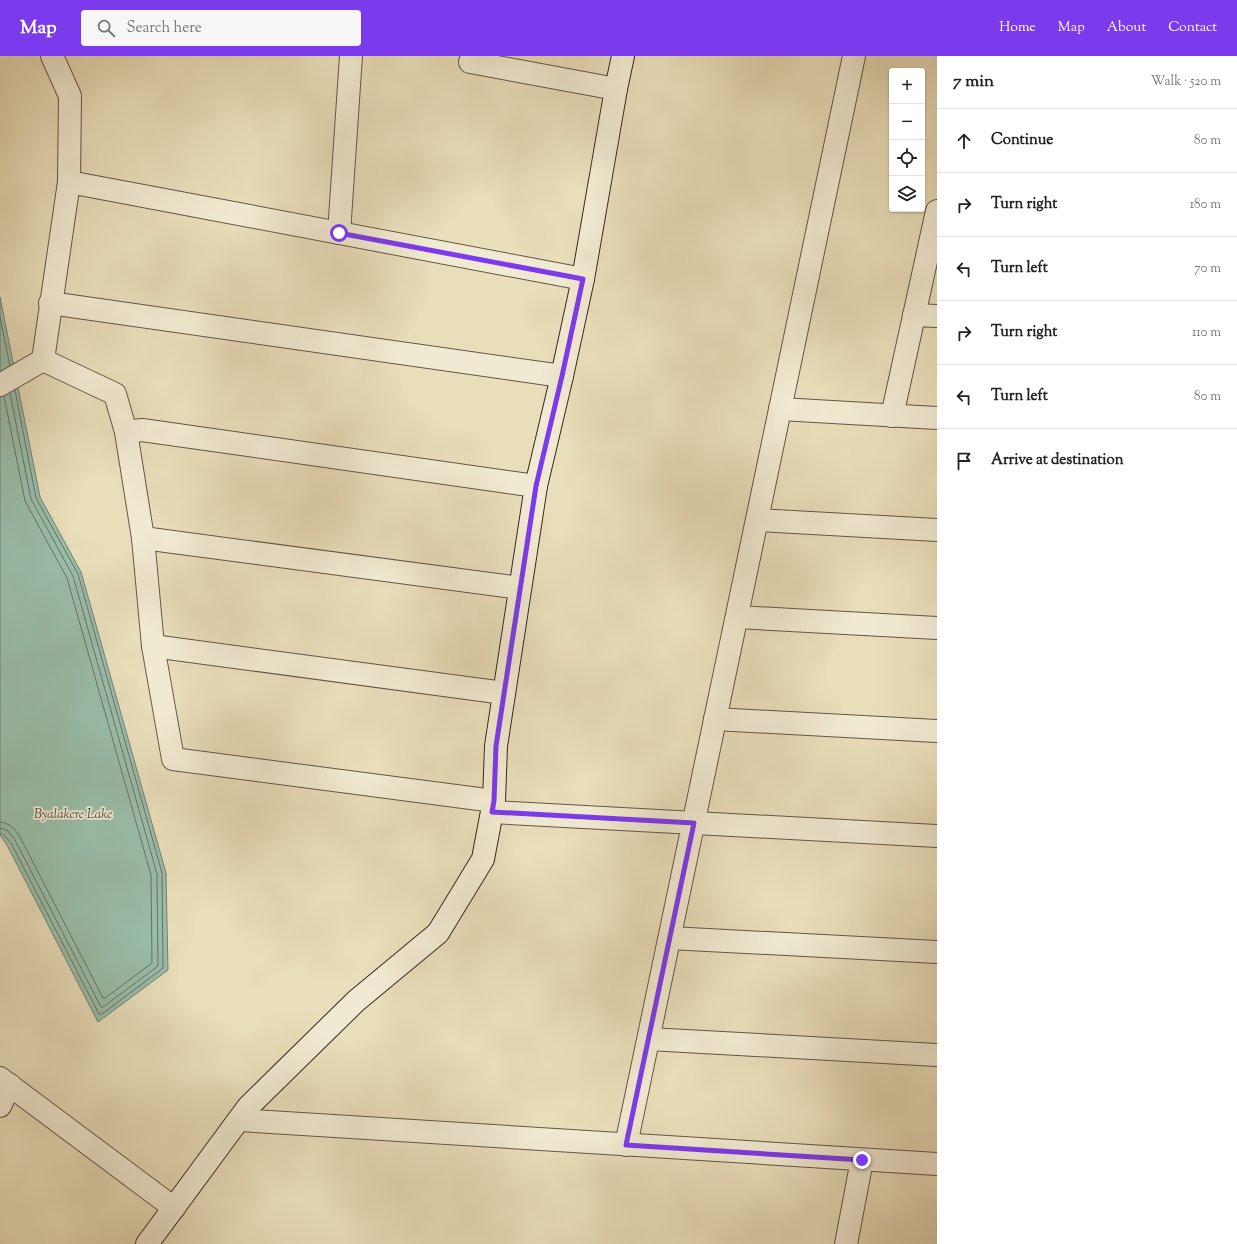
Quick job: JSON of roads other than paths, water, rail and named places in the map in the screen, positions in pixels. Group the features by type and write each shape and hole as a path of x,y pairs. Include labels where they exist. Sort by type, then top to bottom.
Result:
{"street":[{"path":"43,360 50,303 69,182 70,96 52,56"},
{"path":"339,233 351,56"},
{"path":"147,1244 248,1107 356,1001 438,933 483,859 493,806 496,746 536,486 583,279 623,56"},
{"path":"626,1145 854,56"},
{"path":"470,62 616,89"},
{"path":"69,182 583,279"},
{"path":"892,416 937,211"},
{"path":"50,303 562,376"},
{"path":"914,315 937,316"},
{"path":"0,385 43,360"},
{"path":"43,360 115,394 126,432 143,538 153,646 173,759 493,806 694,823 937,836"},
{"path":"780,409 937,418"},
{"path":"126,432 142,430 536,486"},
{"path":"757,520 937,530"},
{"path":"143,538 520,588"},
{"path":"737,617 937,628"},
{"path":"153,646 504,693"},
{"path":"715,720 937,731"},
{"path":"670,938 937,952"},
{"path":"648,1039 937,1055"},
{"path":"0,1106 5,1082 174,1208"},
{"path":"238,1120 937,1164"},
{"path":"846,1244 862,1160"}],"water":[{"name":"Byalakere Lake","path":"0,297 40,497 81,572 166,873 168,970 98,1022 7,845 0,835"}]}
